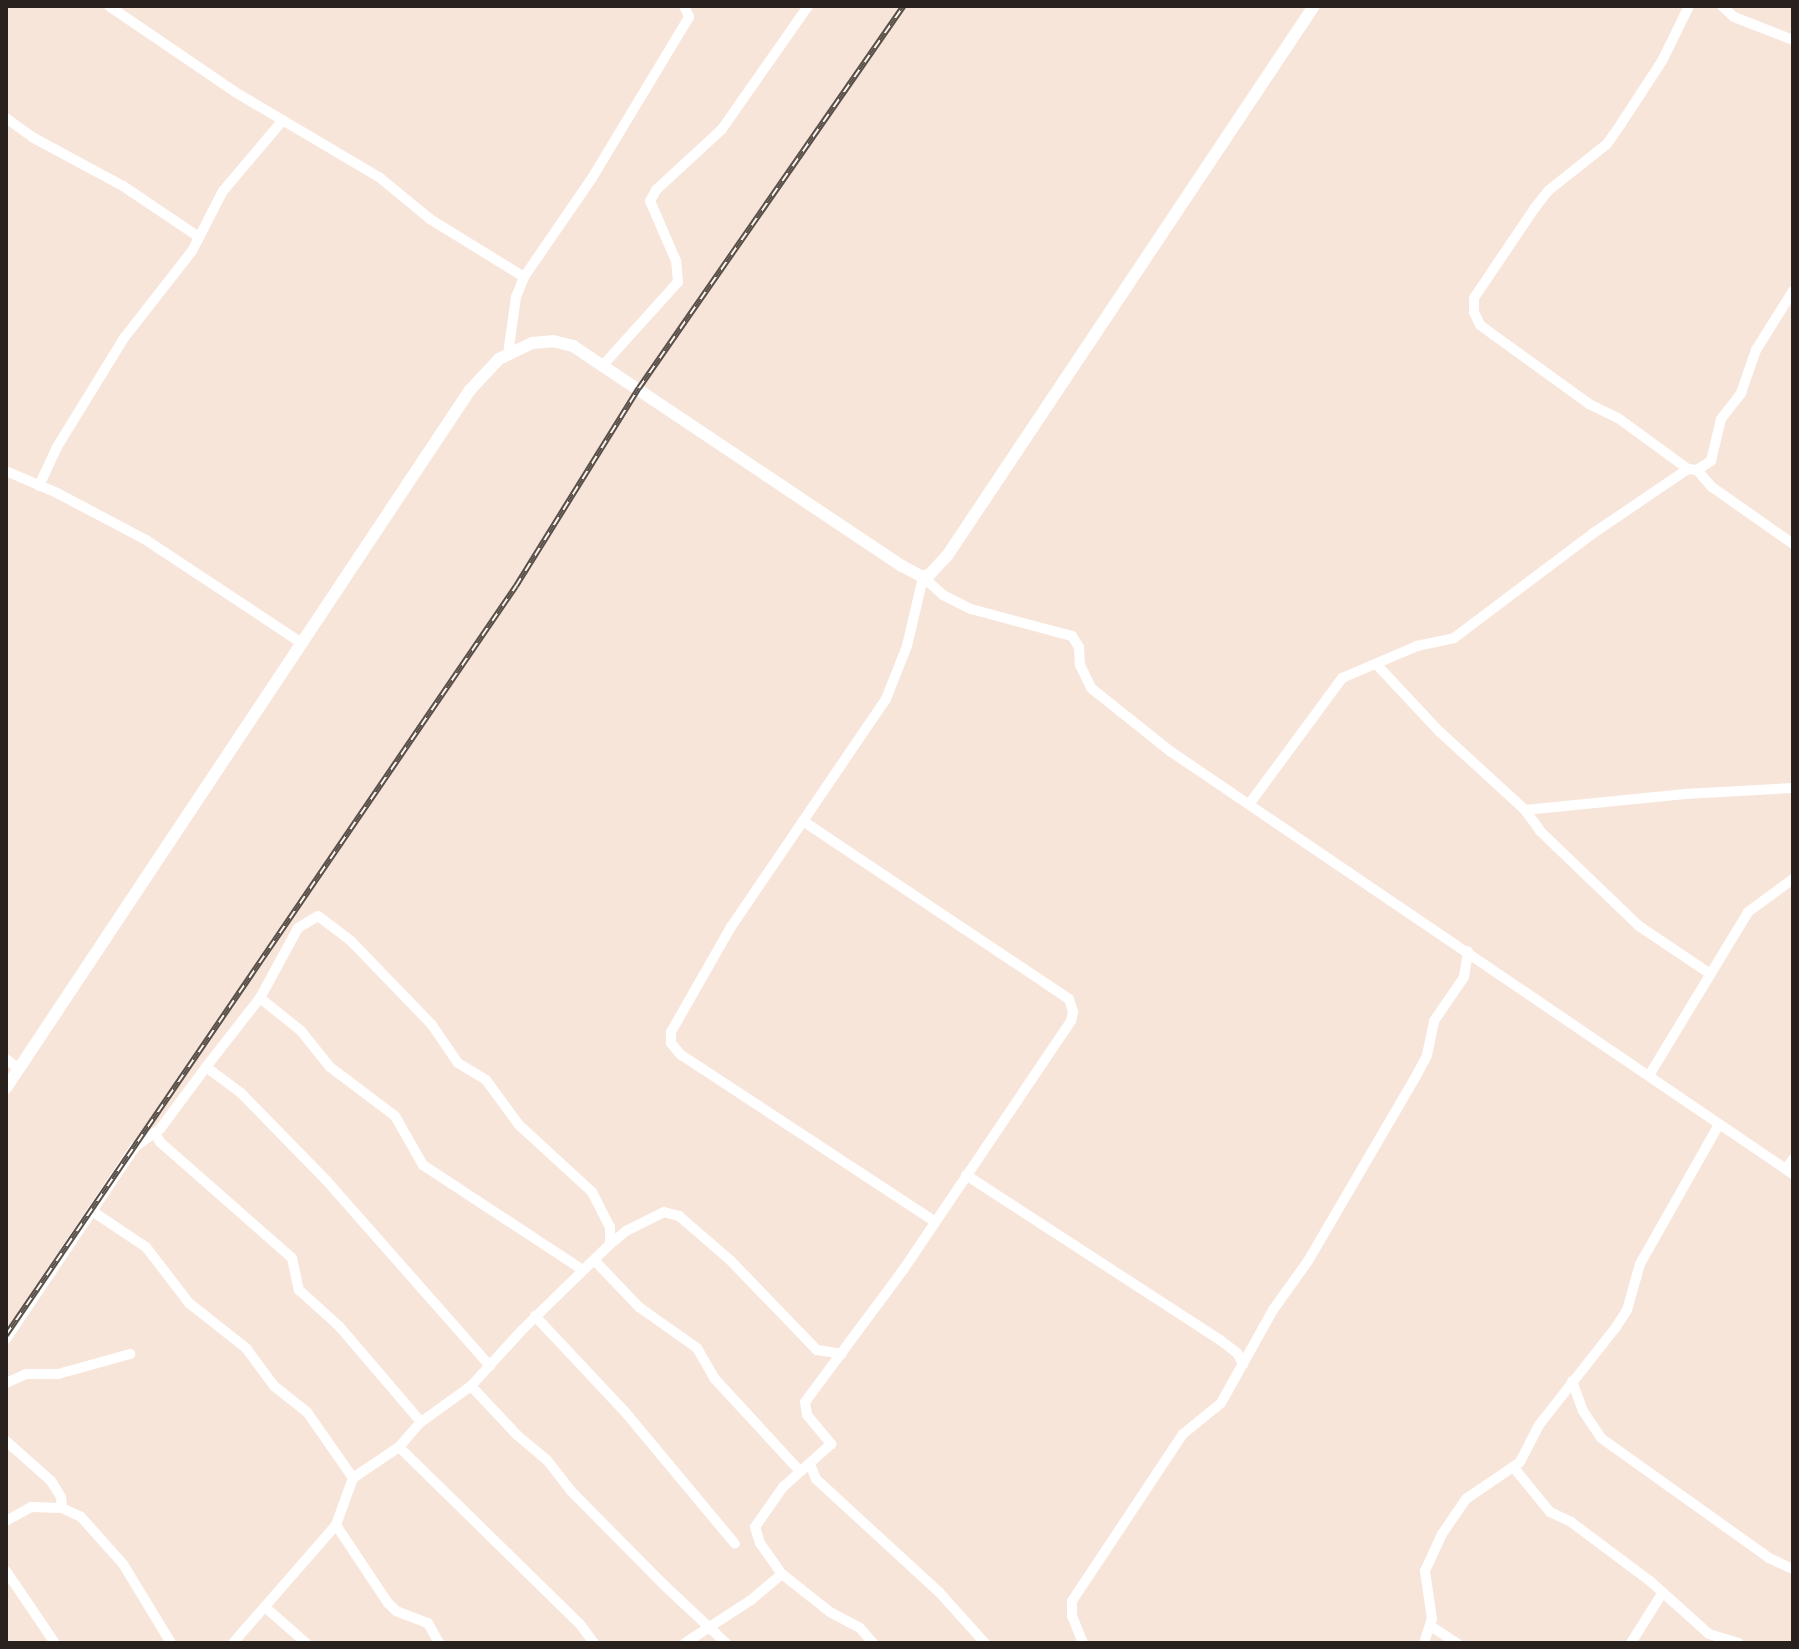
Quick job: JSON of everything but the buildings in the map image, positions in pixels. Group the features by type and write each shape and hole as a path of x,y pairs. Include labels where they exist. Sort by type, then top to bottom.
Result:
{"street":[{"path":"109,6 283,120 379,177 430,219 524,277"},
{"path":"508,354 516,297 524,277 592,178 689,17 684,6"},
{"path":"604,364 678,282 676,261 650,201 656,190 722,129 808,6"},
{"path":"934,1221 681,1055 671,1043 671,1032 731,927 896,681 923,577 937,569 947,556 1314,6"},
{"path":"1689,6 1662,61 1607,144 1541,200 1474,298 1474,312 1480,325 1589,404 1618,418 1693,469 1712,487 1793,544"},
{"path":"1722,6 1734,17 1793,40"},
{"path":"6,118 32,137 123,186 199,237"},
{"path":"39,486 57,447 124,338 199,237 223,191 283,120"},
{"path":"1250,803 1342,678 1417,646 1454,638 1592,534 1693,469 1711,461 1721,419 1741,393 1756,350 1793,291"},
{"path":"6,1088 470,390 485,371 508,354 532,343 553,341 573,346 604,364 889,558 923,577 943,595 971,609 1072,636 1079,647 1080,665 1091,688 1170,751 1650,1074 1718,1126 1789,1172 1793,1159"},
{"path":"6,471 146,540 303,644"},
{"path":"1377,665 1440,732 1525,810 1540,831 1639,926 1709,973"},
{"path":"1525,810 1685,794 1793,788"},
{"path":"803,821 1069,999 1071,1004 1071,1021 842,1354 805,1402 807,1415 831,1444 799,1470 755,1527 760,1543 782,1574 830,1612 860,1628 873,1643"},
{"path":"1650,1074 1748,912 1793,879"},
{"path":"6,1339 138,1143 155,1133 260,998 298,928 313,917 327,922 416,1007 458,1063 486,1080 519,1125 592,1192 610,1227 610,1244"},
{"path":"1083,1643 1072,1616 1072,1601 1183,1434 1221,1403 1273,1310 1308,1261 1374,1152 1427,1055 1434,1021 1464,977 1468,951"},
{"path":"260,998 301,1031 330,1067 395,1116 423,1165 583,1270"},
{"path":"6,1059 19,1069"},
{"path":"206,1067 241,1093 326,1180 490,1366"},
{"path":"1424,1643 1432,1627 1425,1571 1442,1534 1466,1499 1514,1468 1539,1425 1604,1345 1627,1310 1640,1264 1718,1126"},
{"path":"155,1133 160,1142 292,1258 299,1290 339,1326 421,1422"},
{"path":"966,1175 1220,1340 1237,1353 1243,1364"},
{"path":"92,1211 146,1247 189,1303 246,1348 274,1386 307,1412 353,1478"},
{"path":"233,1643 336,1525 353,1478 399,1447 421,1422 471,1386 535,1316 610,1244 626,1231 664,1212 672,1212 730,1260 817,1350 842,1354"},
{"path":"594,1260 639,1307 697,1348 714,1378 799,1470"},
{"path":"535,1316 626,1413 735,1544"},
{"path":"6,1383 26,1374 58,1374 130,1354"},
{"path":"1572,1381 1583,1411 1601,1438 1769,1558 1793,1569"},
{"path":"471,1386 517,1435 547,1460 571,1491 665,1586 726,1643"},
{"path":"6,1441 51,1481 61,1497 62,1508"},
{"path":"399,1447 579,1623 594,1643"},
{"path":"810,1464 816,1479 939,1592 985,1643"},
{"path":"1514,1468 1550,1512 1571,1522 1663,1592 1709,1634 1739,1643"},
{"path":"6,1521 31,1507 62,1508 81,1517 103,1539 171,1643"},
{"path":"336,1525 388,1603 396,1611 428,1623 439,1643"},
{"path":"6,1571 55,1643"},
{"path":"685,1643 708,1625 751,1600 782,1574"},
{"path":"1631,1643 1663,1592"},
{"path":"265,1607 306,1643"},
{"path":"1432,1627 1457,1643"}],"railway":[{"path":"6,1335 516,586 639,388 904,6"}]}
